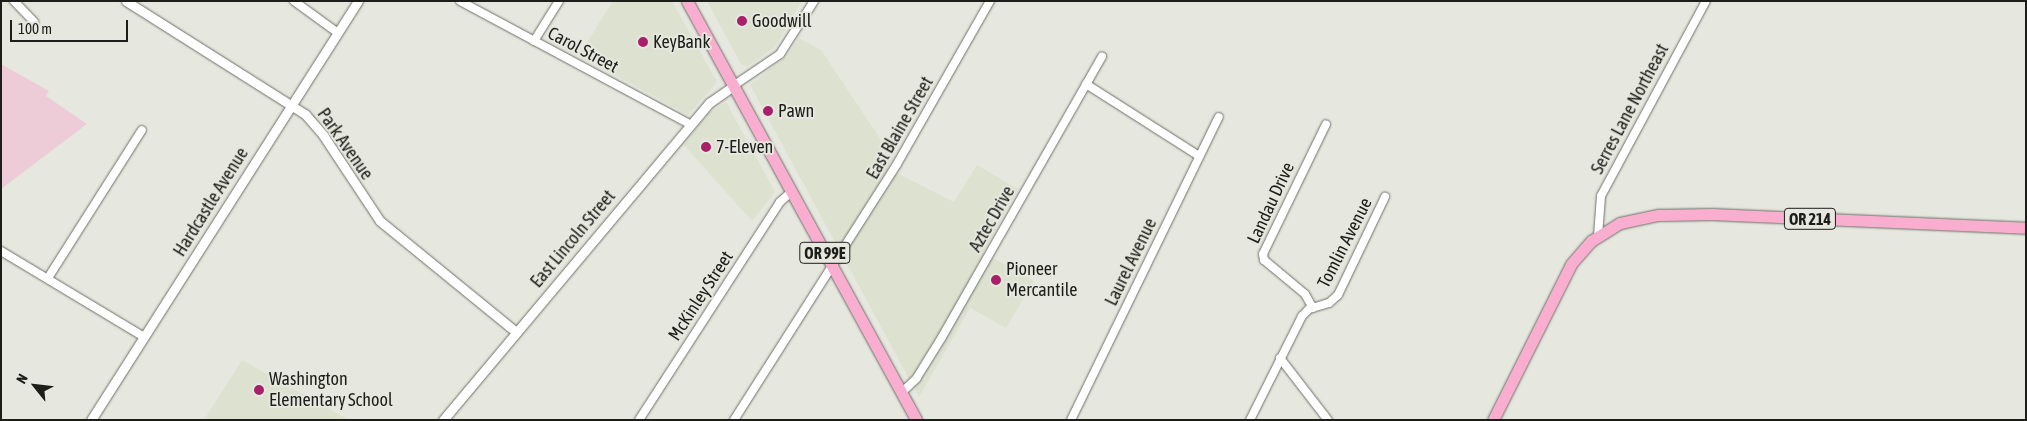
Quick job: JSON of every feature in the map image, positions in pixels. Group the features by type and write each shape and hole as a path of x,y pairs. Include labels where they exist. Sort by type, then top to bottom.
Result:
{"main road":[{"name":"OR 99E","path":"687,1 916,420"},
{"name":"OR 214","path":"1493,420 1571,264 1598,236 1627,220 1671,214 2026,228"}],"street":[{"path":"14,1 34,22"},
{"name":"Park Avenue","path":"126,1 291,105 317,127 380,221 516,332"},
{"path":"294,1 338,33"},
{"name":"Hardcastle Avenue","path":"91,420 358,1"},
{"name":"Carol Street","path":"460,1 691,125"},
{"path":"534,41 558,1"},
{"path":"734,86 767,66 780,54 814,1"},
{"name":"East Blaine Street","path":"734,420 897,164 990,1"},
{"name":"Serres Lane Northeast","path":"1598,236 1597,215 1604,188 1706,1"},
{"name":"Aztec Drive","path":"901,392 916,379 942,337 1102,56"},
{"path":"1086,84 1199,156"},
{"name":"East Lincoln Street","path":"443,420 717,95 734,86"},
{"name":"Laurel Avenue","path":"1071,420 1219,117"},
{"name":"Landau Drive","path":"1313,308 1305,294 1264,260 1263,254 1326,124"},
{"path":"48,278 142,130"},
{"name":"McKinley Street","path":"639,420 780,202 791,192"},
{"name":"Tomlin Avenue","path":"1250,420 1302,316 1313,308 1329,304 1338,294 1385,197"},
{"path":"1,251 144,337"},
{"path":"1280,358 1328,420"}],"shaded area":[{"path":"613,1 672,1 717,82 688,115 579,55"},
{"path":"707,1 802,1 775,47 747,67 741,64"},
{"path":"799,38 821,50 893,158 887,168 954,202 977,165 1018,189 983,252 1034,281 1006,328 970,308 919,397 750,85 787,55"},
{"path":"1,64 49,91 46,96 87,124 1,189"},
{"path":"726,102 775,192 752,221 683,144 709,113"},
{"name":"Washington Elementary School","path":"242,360 349,420 204,420"}],"place":[{"name":"Goodwill","path":"742,21"},
{"name":"KeyBank","path":"643,42"},
{"name":"Pawn","path":"768,111"},
{"name":"7-Eleven","path":"706,147"},
{"name":"Pioneer Mercantile","path":"996,280"},
{"name":"Washington Elementary School","path":"259,390"}]}
